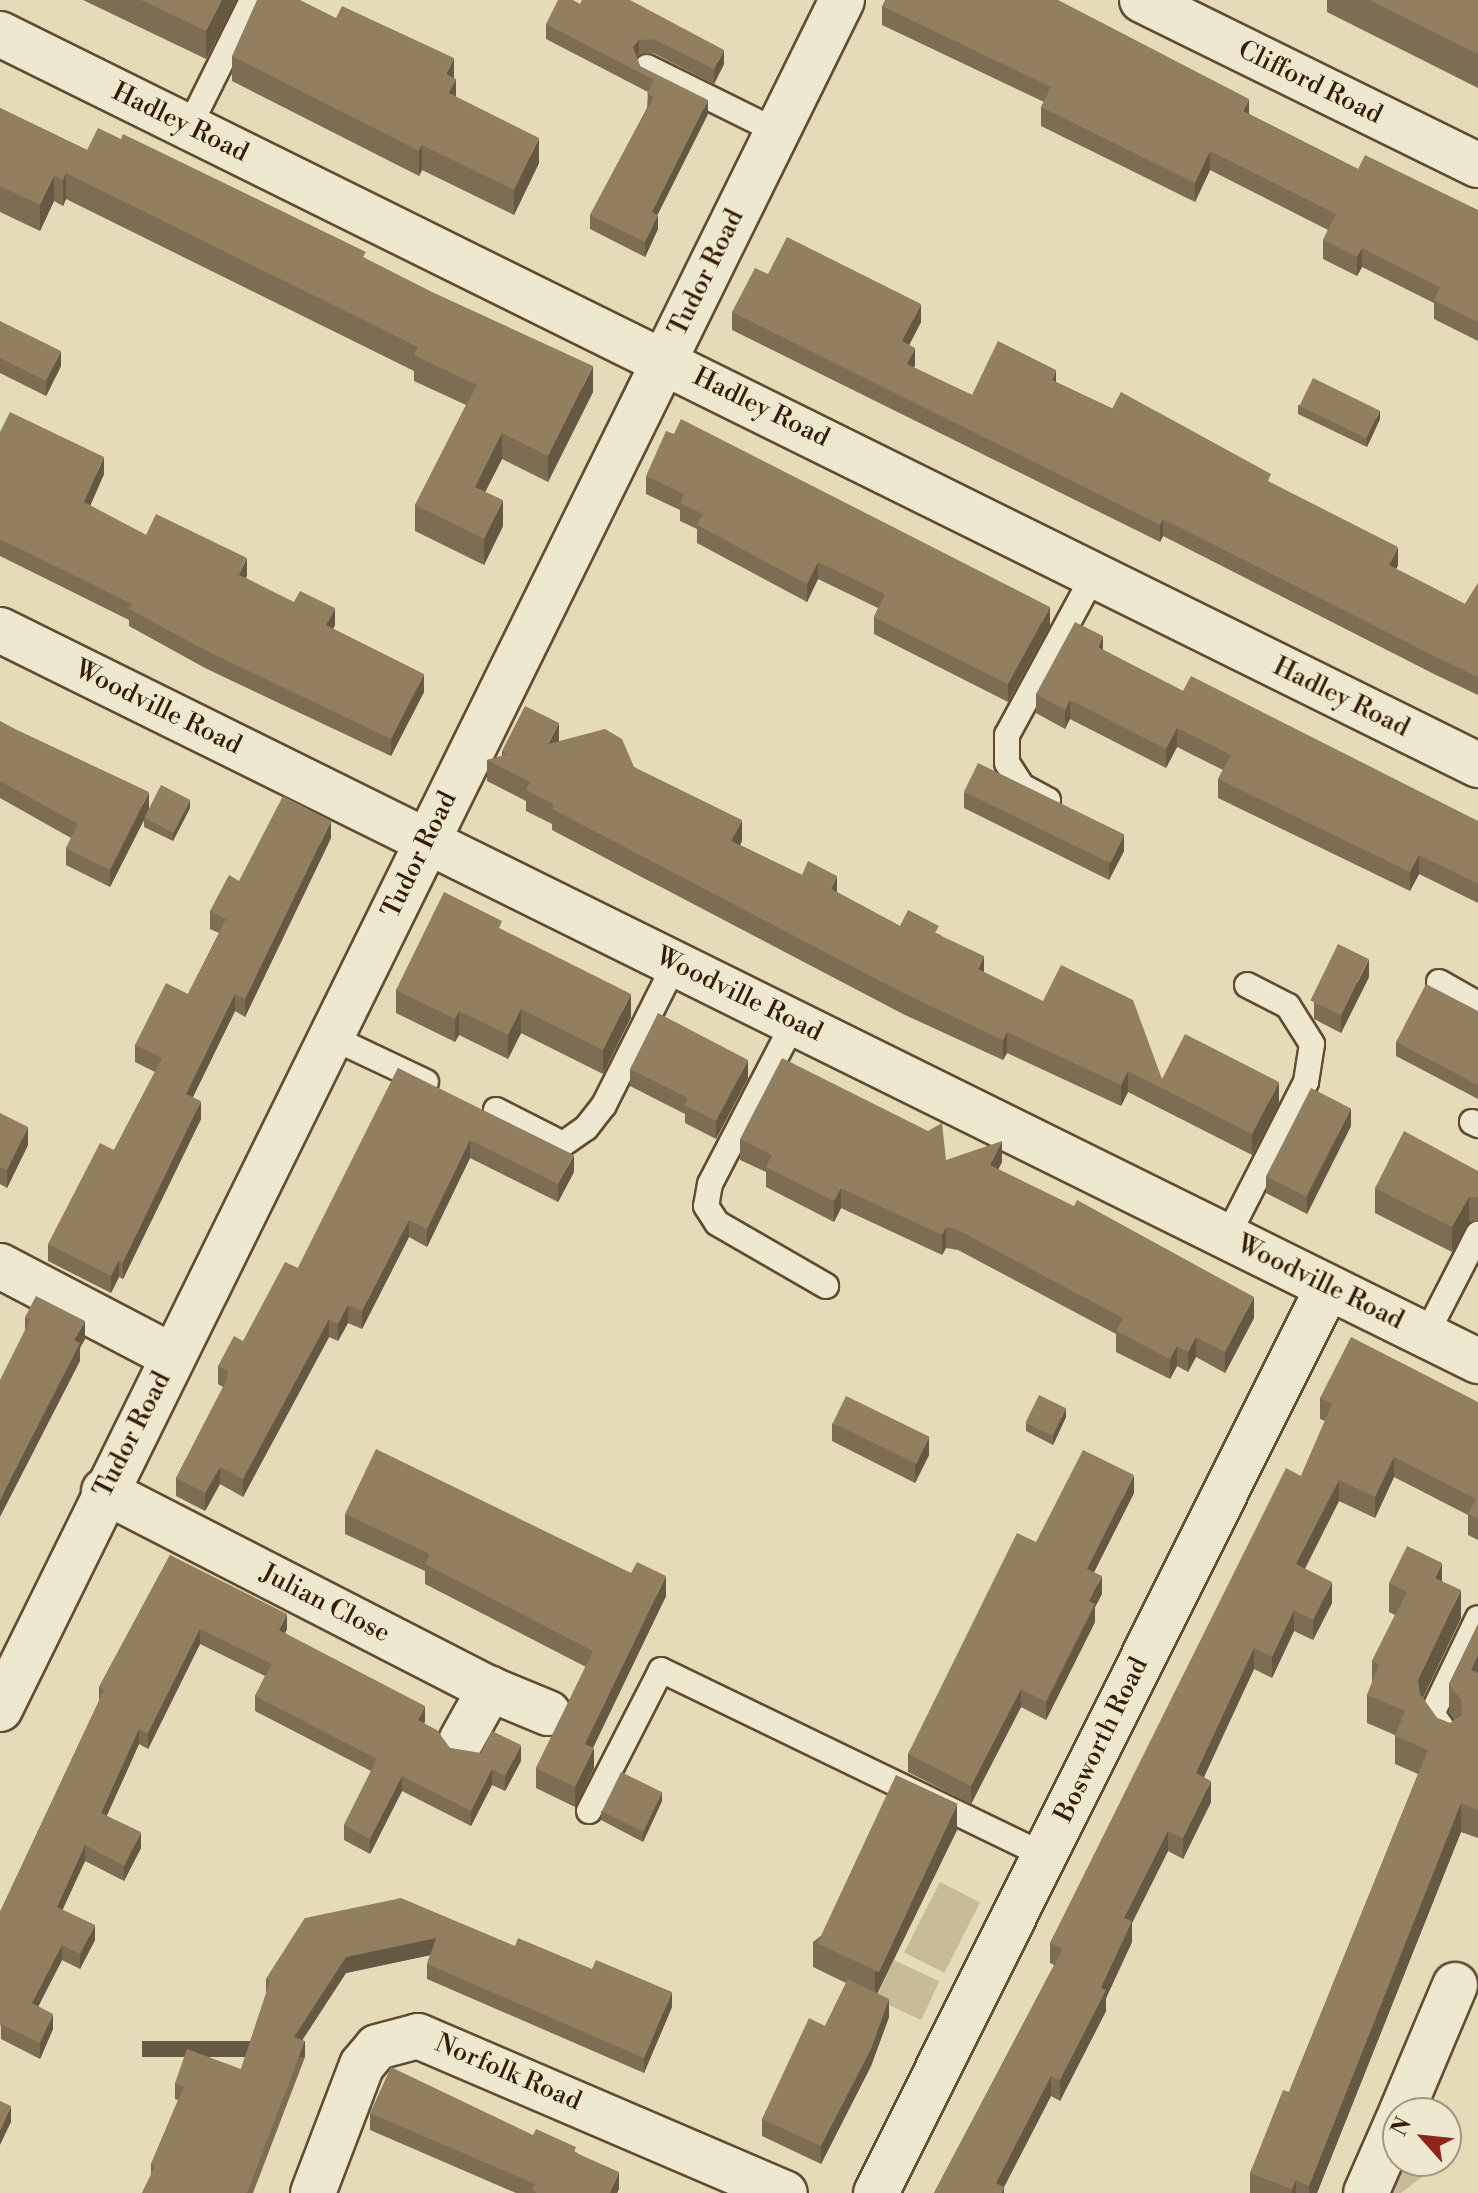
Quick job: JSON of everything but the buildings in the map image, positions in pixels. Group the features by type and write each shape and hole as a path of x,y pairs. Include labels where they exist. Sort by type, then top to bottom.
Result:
{"street":[{"name":"Tudor Road","path":"0,1709 104,1491 842,0"},
{"name":"Clifford Road","path":"1142,0 1478,165"},
{"name":"Hadley Road","path":"0,34 1478,765"},
{"name":"Woodville Road","path":"0,630 1478,1361"},
{"path":"0,1266 172,1356"},
{"name":"Bosworth Road","path":"876,2193 1328,1287"},
{"name":"Julian Close","path":"104,1491 490,1689 548,1713"},
{"path":"461,1741 490,1689"},
{"path":"1408,2097 1455,1985"},
{"name":"Norfolk Road","path":"313,2193 362,2065 377,2047 418,2036 785,2193"},
{"path":"1366,2193 1382,2156"}],"lane":[{"path":"189,127 252,0"},
{"path":"647,67 776,131"},
{"path":"1073,812 1022,786 1007,763 1007,735 1094,575"},
{"path":"331,1037 563,1144 586,1128 604,1105 675,964"},
{"path":"1439,982 1478,1004"},
{"path":"1227,1237 1306,1082 1312,1044 1288,1006 1247,985"},
{"path":"794,1022 710,1184 706,1206 717,1223 826,1286"},
{"path":"1426,1335 1478,1234"},
{"path":"1449,1737 1432,1714 1478,1618"},
{"path":"589,1811 661,1670 1045,1856"}],"shaded area":[{"path":"940,1882 980,1902 944,1973 904,1952"},
{"path":"894,1960 939,1981 921,2020 876,1999"},
{"path":"1394,2177 1422,2177 1401,2193 1386,2193"}]}
